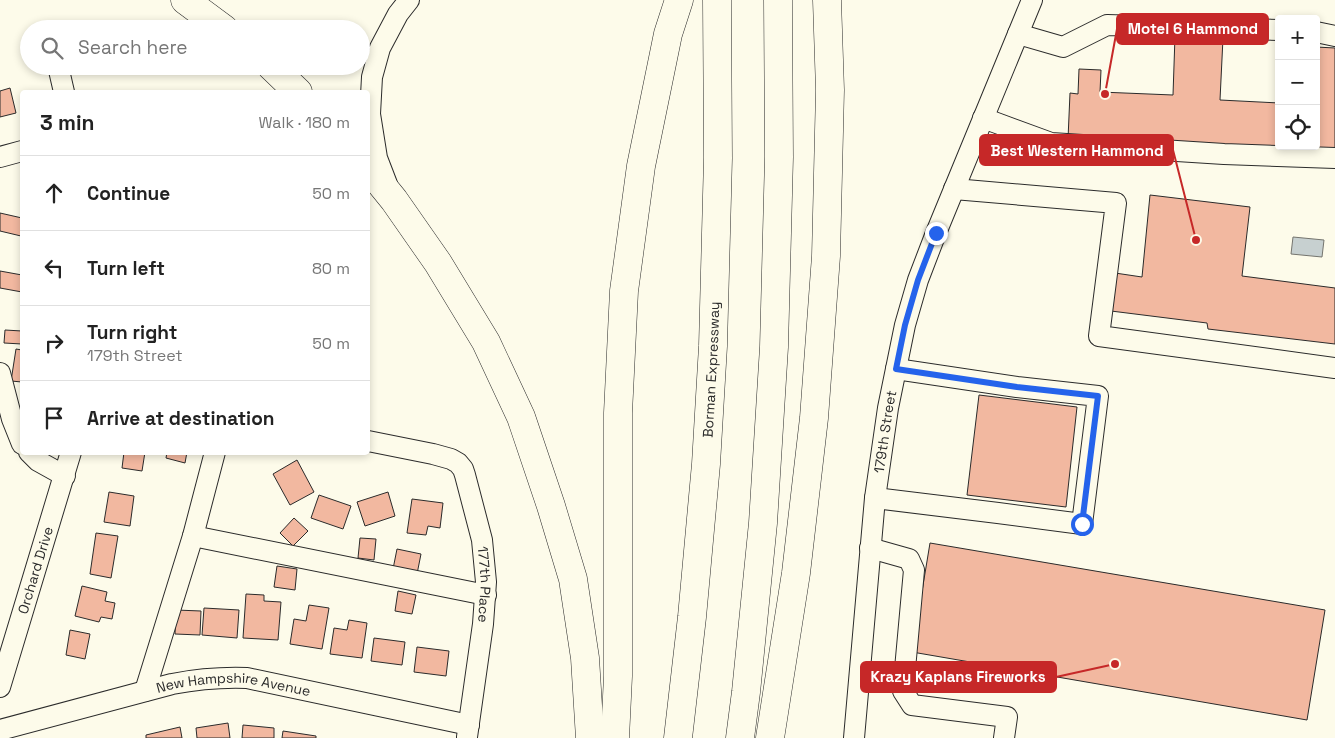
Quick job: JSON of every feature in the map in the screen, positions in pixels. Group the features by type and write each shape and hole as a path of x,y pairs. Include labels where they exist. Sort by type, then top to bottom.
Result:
{"highway":[{"path":"185,0 212,20"},
{"path":"615,738 618,676 618,413 624,291 641,166 668,34 679,0"},
{"name":"Borman Expressway","path":"678,738 692,617 706,464 713,346 718,158 717,0"},
{"path":"740,738 763,523 774,347 779,158 778,0"},
{"path":"770,738 796,573 814,418 826,256 830,90 827,0"},
{"path":"830,90 839,0"},
{"path":"280,75 296,90"},
{"path":"370,170 394,200 438,264 486,342 521,417 573,579 585,658 590,738"}],"street":[{"path":"394,200 378,158 370,114 372,77 380,48 398,14 409,0"},
{"name":"179th Street","path":"854,738 875,498 888,408 905,325 918,280 1032,0"},
{"path":"1018,34 1063,47 1107,26 1275,30"},
{"path":"1320,33 1335,36"},
{"path":"60,75 64,90"},
{"path":"983,118 1051,143 1224,154 1335,158"},
{"path":"0,157 20,152"},
{"path":"954,189 1116,204 1099,336 1335,368"},
{"path":"875,498 1082,524 1098,396 1017,387 896,369"},
{"path":"0,373 12,419 20,439"},
{"name":"177th Place","path":"370,442 451,459 458,463 465,475 482,540 486,582 483,624 468,731"},
{"path":"32,455 38,461 65,476"},
{"name":"Orchard Drive","path":"0,687 70,455"},
{"path":"145,691 193,536 214,455"},
{"path":"193,536 486,595"},
{"path":"870,548 909,559 914,570 903,691 912,705 1007,717 1004,738"},
{"name":"New Hampshire Avenue","path":"0,730 172,684 222,677 247,678 468,731"}],"shaded area":[{"path":"1293,237 1324,240 1322,257 1291,254"}],"building":[{"path":"1175,36 1223,38 1220,100 1275,103 1275,148 1068,139 1070,93 1078,94 1079,69 1101,70 1100,92 1173,95"},
{"path":"1320,47 1335,48 1335,151 1313,150 1320,150"},
{"path":"10,88 16,113 0,117 0,91"},
{"path":"1150,195 1250,207 1242,276 1335,288 1335,344 1208,329 1207,323 1111,311 1115,273 1142,277"},
{"path":"0,213 20,218 20,236 0,231"},
{"path":"0,271 20,275 20,292 0,288"},
{"path":"5,330 20,331 20,344 4,343"},
{"path":"16,349 20,350 20,382 11,381"},
{"path":"979,395 1077,407 1066,507 967,495"},
{"path":"124,455 145,455 142,471 122,468"},
{"path":"166,455 186,455 185,463 166,458"},
{"path":"297,460 314,492 290,505 273,474"},
{"path":"109,492 134,496 130,526 104,522"},
{"path":"388,492 395,516 365,526 357,502"},
{"path":"319,495 351,506 343,529 311,518"},
{"path":"412,499 443,503 440,528 428,526 426,535 407,533"},
{"path":"294,518 308,531 293,546 280,533"},
{"path":"96,533 118,536 111,578 90,574"},
{"path":"360,538 376,539 374,560 358,558"},
{"path":"930,543 1325,610 1307,720 912,652"},
{"path":"397,549 421,554 417,574 393,569"},
{"path":"277,566 297,569 295,590 274,587"},
{"path":"82,586 107,592 105,601 115,603 112,619 101,617 99,622 75,616"},
{"path":"398,591 416,595 412,614 395,611"},
{"path":"246,594 264,595 264,601 281,602 278,640 243,638"},
{"path":"309,605 329,608 322,649 290,644 294,619 306,621"},
{"path":"204,608 239,610 237,638 202,635"},
{"path":"176,610 201,611 200,635 175,634"},
{"path":"349,620 367,623 362,658 330,654 334,628 347,630"},
{"path":"70,630 90,634 85,659 66,655"},
{"path":"374,638 405,642 402,665 371,661"},
{"path":"417,647 449,651 446,676 414,672"},
{"path":"228,723 230,738 197,738 196,728"},
{"path":"243,725 274,728 274,738 242,738"},
{"path":"180,727 182,738 146,738 146,735"},
{"path":"283,731 316,736 316,738 282,738"}],"place":[{"name":"Motel 6 Hammond","path":"1105,94"},
{"name":"Best Western Hammond","path":"1196,240"},
{"name":"Krazy Kaplans Fireworks","path":"1115,664"}],"route":[{"path":"936,233 918,280 905,325 896,369 1017,387 1098,396 1082,524"}]}
